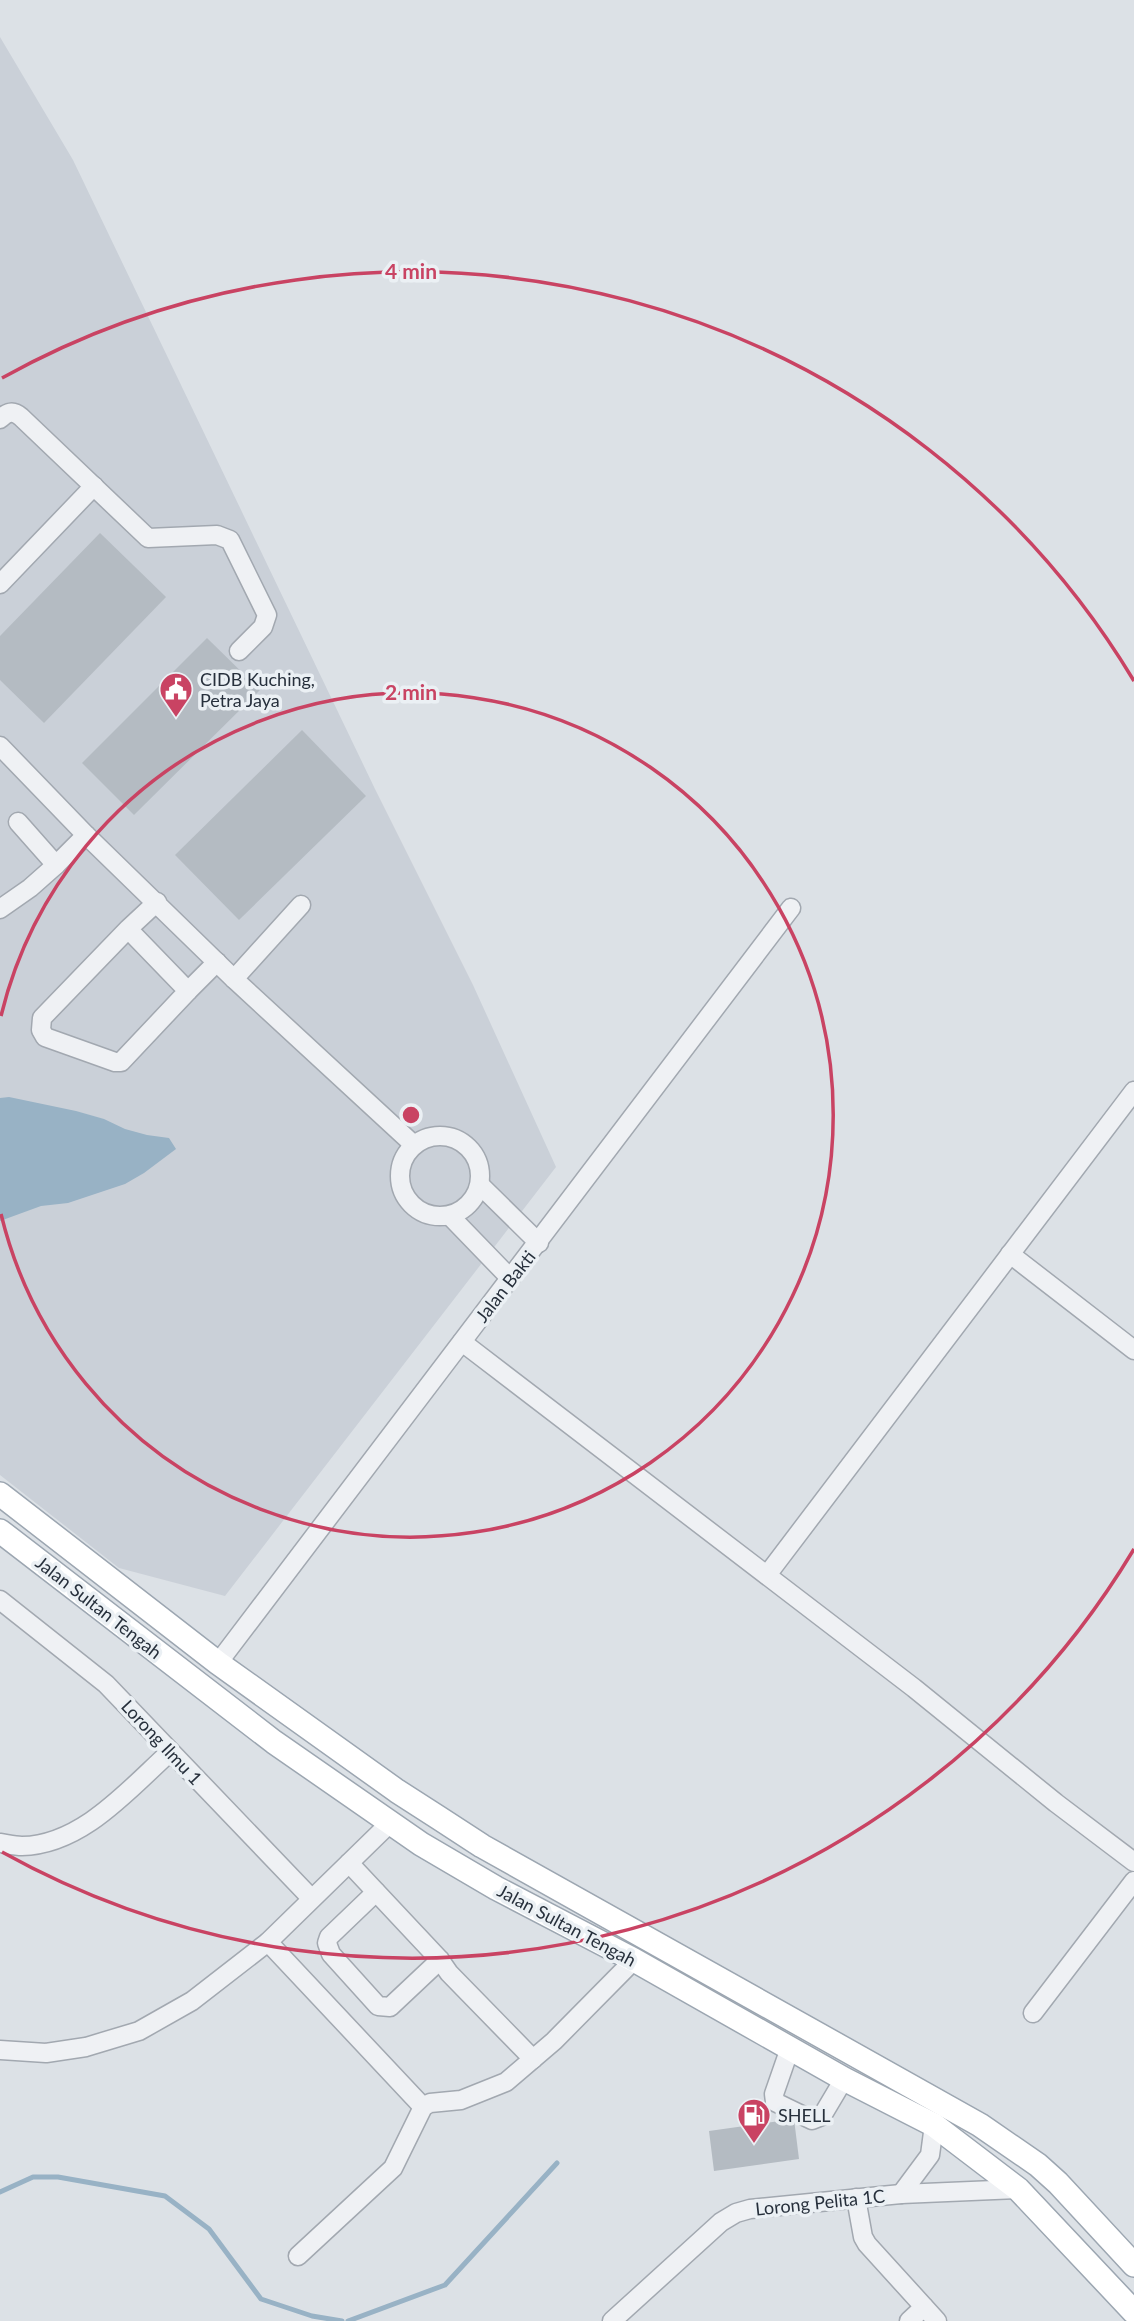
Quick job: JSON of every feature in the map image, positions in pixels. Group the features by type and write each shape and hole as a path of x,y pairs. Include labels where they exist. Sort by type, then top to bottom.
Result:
{"main road":[{"name":"Jalan Sultan Tengah","path":"0,1494 218,1663 397,1791 482,1846 989,2132 1038,2165 1131,2256"},
{"name":"Jalan Sultan Tengah","path":"0,1531 274,1742 454,1865 634,1960 844,2079 934,2125 1018,2189 1134,2312"}],"street":[{"path":"0,419 10,412 16,412 148,538 217,534 230,540 267,615 263,627 239,651"},
{"path":"0,584 94,486"},
{"path":"0,746 86,835 234,979 414,1145"},
{"path":"18,822 56,865"},
{"path":"0,909 30,888 86,835"},
{"path":"157,902 42,1018 41,1030 45,1037 121,1062 217,962"},
{"path":"234,979 301,905"},
{"name":"Jalan Bakti","path":"218,1663 792,908"},
{"path":"128,929 188,991"},
{"path":"766,1575 1134,1091"},
{"path":"441,1135 461,1142 477,1157 481,1171 480,1185 473,1200 463,1210 450,1216 436,1217 412,1206 404,1195 400,1168 414,1145 441,1135"},
{"path":"480,1185 539,1243"},
{"path":"450,1216 510,1278"},
{"path":"1010,1254 1134,1350"},
{"path":"462,1342 914,1688 1056,1803 1134,1862"},
{"name":"Lorong Ilmu 1","path":"0,1600 106,1684 311,1898"},
{"path":"0,1843 22,1846 46,1841 92,1823 170,1752"},
{"path":"0,2050 46,2053 86,2047 139,2031 192,2001 268,1942 390,1822"},
{"path":"349,1863 449,1973 533,2059"},
{"path":"1033,2013 1134,1881"},
{"path":"376,1892 329,1937 327,1943 331,1954 378,2006 390,2007 440,1960"},
{"path":"268,1942 423,2107"},
{"path":"298,2256 393,2168 423,2107 430,2103 461,2100 506,2082 554,2041 634,1960"},
{"path":"790,2048 774,2094 775,2102 812,2120 822,2116 844,2079"},
{"name":"Lorong Pelita 1C","path":"901,2194 930,2155 934,2125"},
{"name":"Lorong Pelita 1C","path":"612,2321 721,2222 736,2213 750,2209 901,2194 1018,2189"},
{"path":"856,2198 863,2237 867,2244 937,2321"},
{"path":"909,2321 924,2307"}],"shaded area":[{"path":"0,37 73,160 375,789 473,985 556,1167 225,1596 119,1568 0,1475"}],"water":[{"path":"9,1097 76,1111 104,1119 125,1129 169,1138 176,1149 125,1184 68,1203 41,1206 0,1221 0,1098"}],"building":[{"path":"100,533 166,597 44,723 0,680 0,636"},
{"path":"207,638 260,690 134,815 82,763"},
{"path":"302,730 366,796 239,920 175,855"},
{"name":"SHELL","path":"794,2119 799,2159 714,2171 709,2131"}],"waterway":[{"path":"348,2321 445,2285 557,2163"},
{"path":"0,2192 33,2177 58,2177 165,2196 209,2229 261,2299 312,2316 342,2321"}],"place":[{"name":"CIDB Kuching, Petra Jaya","path":"176,719"},
{"name":"SHELL","path":"754,2145"}]}
